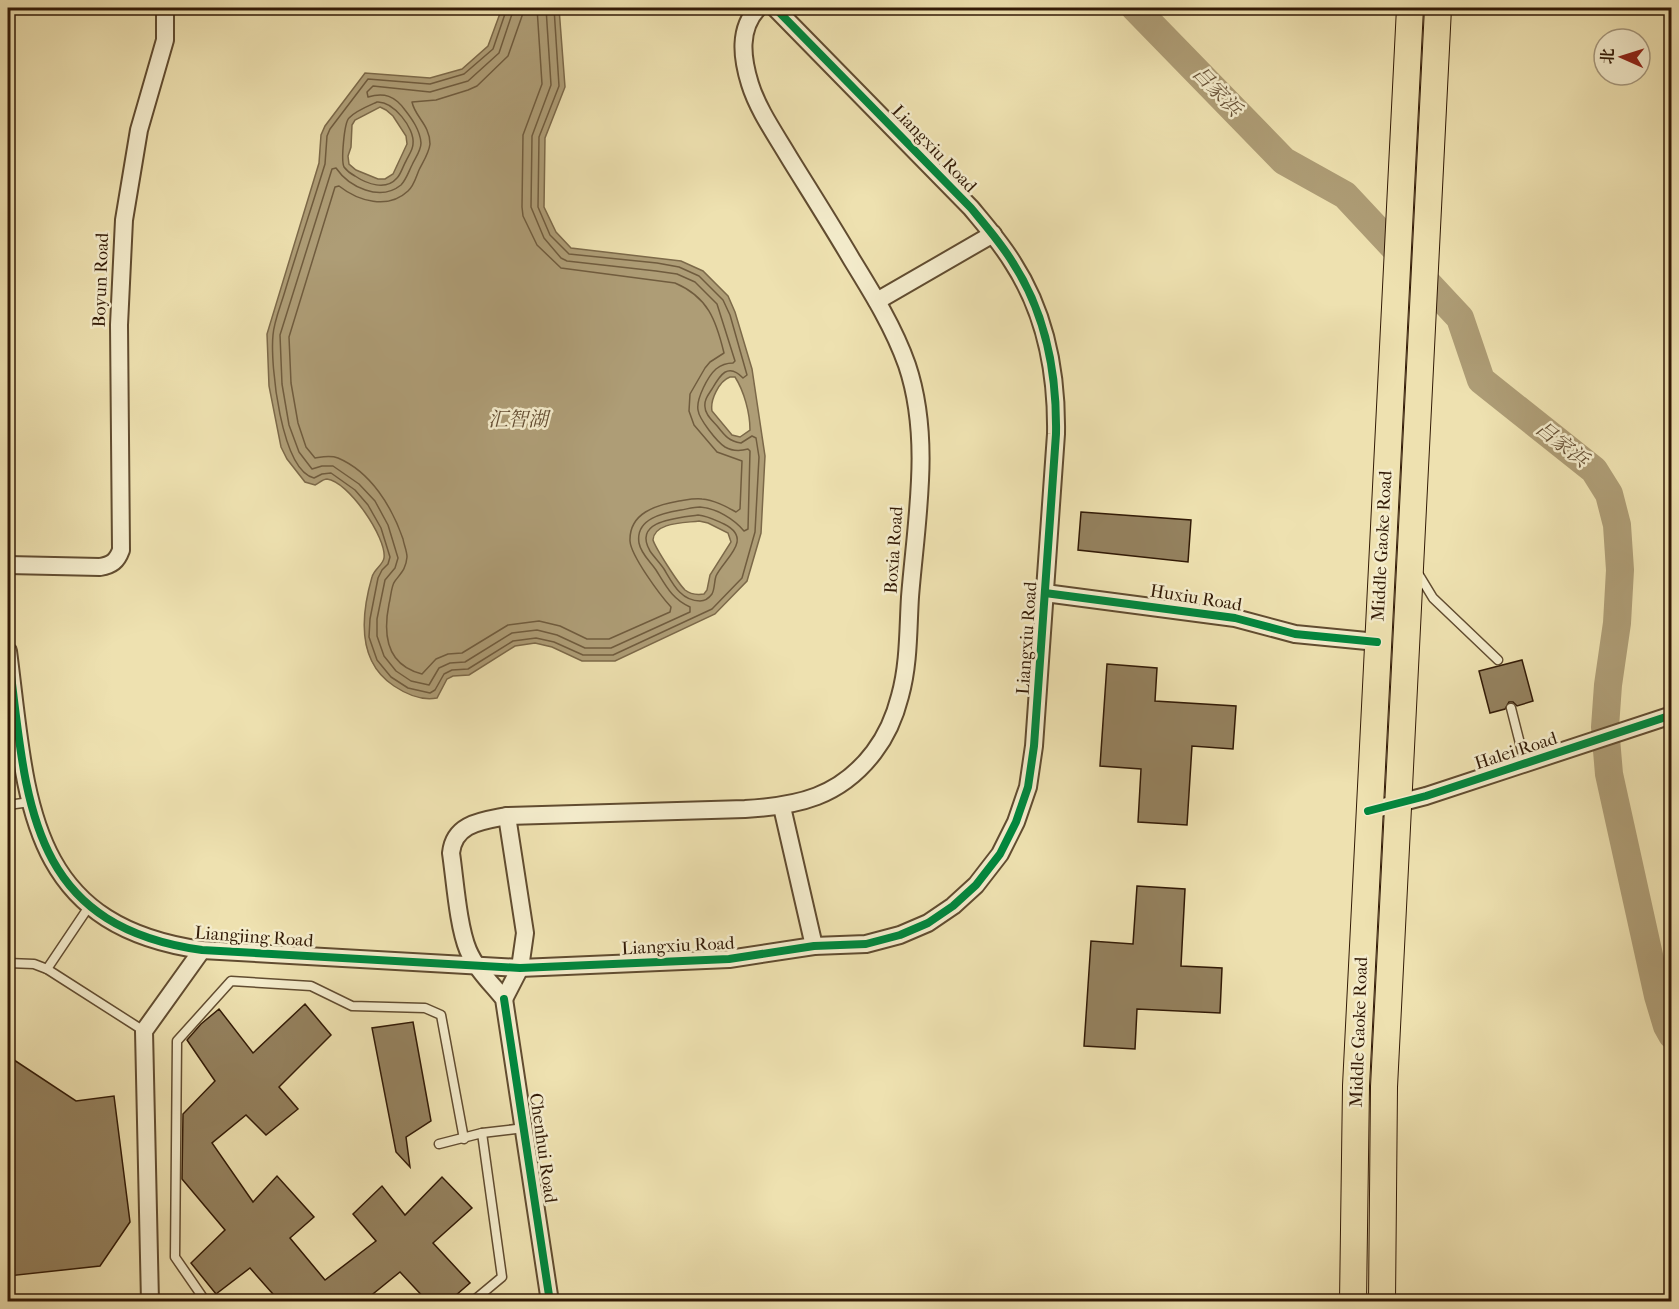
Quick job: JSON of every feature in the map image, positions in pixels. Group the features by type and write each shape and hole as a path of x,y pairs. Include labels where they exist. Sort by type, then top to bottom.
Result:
{"main road":[{"name":"Middle Gaoke Road","path":"1353,1302 1356,1086 1368,811 1410,8"},
{"name":"Middle Gaoke Road","path":"1382,1302 1384,1087 1438,8"}],"street":[{"name":"Boyun Road","path":"8,565 100,567 109,565 117,559 121,550 118,326 123,220 139,130 165,40 165,8"},
{"name":"Boxia Road","path":"507,816 782,807 804,801 826,793 859,768 885,736 901,693 916,523 920,435 918,411 907,365 888,321 779,140 750,86 743,50 744,33 748,21 758,8"},
{"name":"Liangxiu Road","path":"520,968 729,959 813,946 866,944 900,935 928,923 953,906 976,885 1000,854 1017,822 1028,787 1034,746 1056,434 1054,383 1048,350 1030,295 1014,264 993,234 971,208 776,8"},
{"path":"877,301 993,234"},
{"name":"Huxiu Road","path":"1045,593 1208,614 1256,623 1295,634 1377,642"},
{"name":"Liangjing Road","path":"8,651 25,785 45,848 60,873 82,899 127,930 148,939 202,950 520,968"},
{"name":"Halei Road","path":"1368,811 1397,805 1671,715"},
{"path":"782,807 813,946"},
{"path":"507,816 525,933 520,968 504,999 476,965 468,950 451,853 452,841 462,830 475,823 507,816"},
{"path":"150,1302 144,1031 202,950"},
{"name":"Chenhui Road","path":"504,999 550,1302"}],"lane":[{"path":"1410,559 1433,598 1498,660"},
{"path":"1511,708 1525,763"},
{"path":"8,805 30,802"},
{"path":"47,969 90,906"},
{"path":"8,963 34,964 47,969 144,1031"},
{"path":"206,1302 175,1257 177,1041 231,981 311,986 352,1006 425,1008 441,1015 464,1139"},
{"path":"439,1144 482,1133 524,1128"},
{"path":"472,1302 502,1276 482,1133"}],"water":[{"name":"汇智湖","path":"502,8 559,8 565,87 545,138 544,207 556,232 571,248 681,261 703,271 728,296 752,369 765,456 761,533 747,581 715,614 615,661 582,661 552,647 535,643 515,646 469,675 453,676 447,679 437,698 426,699 394,686 382,676 367,651 365,607 373,574 384,558 383,549 373,525 345,489 327,479 315,485 305,482 287,459 281,447 269,386 267,334 319,163 321,135 325,126 365,73 430,78 462,69 488,46","holes":["380,107 393,116 406,136 407,144 393,174 385,179 378,179 356,170 349,164 348,156 351,147 352,125 355,120","735,377 748,409 750,430 740,437 732,435 712,411 716,391 726,379","699,521 728,533 731,542 710,575 704,594 694,594 685,590 653,540 659,530 679,523"]}],"building":[{"path":"1081,512 1191,520 1188,562 1078,550"},
{"path":"1522,660 1533,701 1517,706 1509,702 1505,709 1490,713 1479,671"},
{"path":"1107,664 1157,668 1155,701 1236,706 1233,749 1192,746 1187,825 1138,822 1141,769 1100,766"},
{"path":"1137,886 1185,889 1181,966 1222,968 1220,1013 1137,1009 1135,1049 1084,1046 1091,941 1133,944"},
{"path":"305,1004 331,1035 279,1087 298,1109 266,1135 246,1115 212,1143 253,1202 277,1176 314,1217 290,1238 325,1280 376,1241 353,1214 382,1186 405,1215 442,1177 472,1208 433,1243 470,1283 448,1302 428,1302 400,1272 363,1302 280,1302 250,1268 216,1294 191,1263 225,1230 182,1179 183,1114 215,1081 187,1040 219,1009 253,1053"},
{"path":"413,1022 431,1121 406,1137 410,1167 396,1152 372,1028"},
{"path":"8,1056 76,1101 114,1096 130,1222 100,1266 8,1276"}],"waterway":[{"name":"吕家浜","path":"1135,8 1284,161 1345,195 1460,318 1481,380 1594,470 1609,494 1617,525 1620,570 1617,623 1608,685 1605,727 1609,774 1658,996 1672,1035"}],"cycle path":[{"path":"8,651 21,755 31,803 45,846 67,883 99,913 143,936 202,950 520,968 729,959 814,946 866,944 900,935 928,923 953,906 976,885 1000,854 1016,822 1028,787 1034,746 1056,434 1052,367 1034,303 1008,256 988,228 775,8"},
{"path":"1045,593 1235,618 1295,634 1377,642"},
{"path":"1368,811 1426,796 1672,715"},
{"path":"504,999 550,1302"}]}
